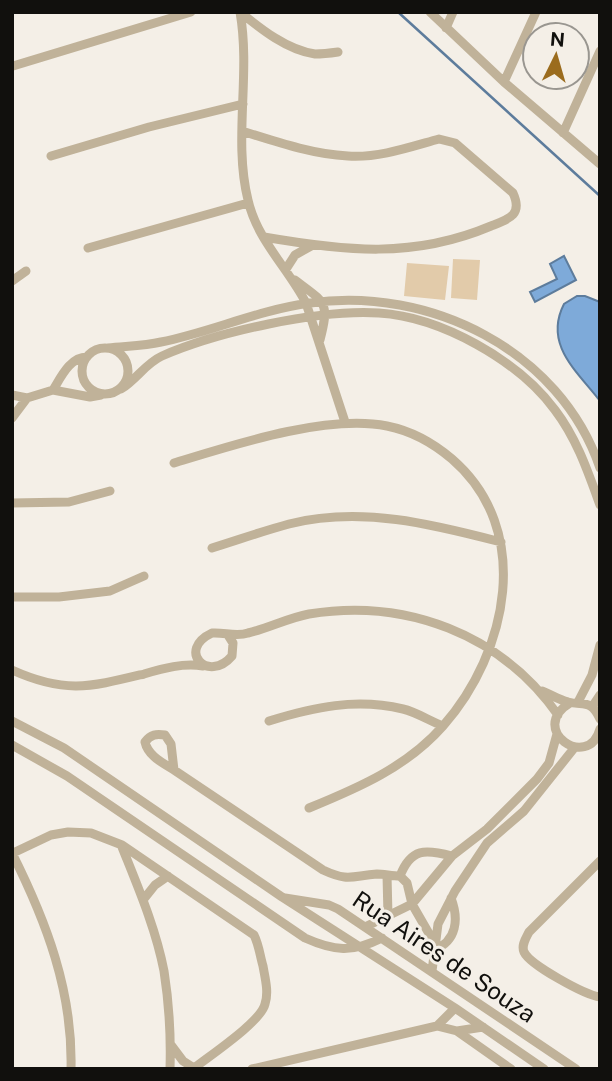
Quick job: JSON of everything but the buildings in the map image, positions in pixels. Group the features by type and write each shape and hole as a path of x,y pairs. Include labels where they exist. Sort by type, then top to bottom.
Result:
{"street":[{"path":"13,66 191,12"},
{"path":"240,12 261,28 296,48 315,54 338,52"},
{"path":"240,12 244,34 245,76 243,177 248,203 264,237 306,303 345,422"},
{"path":"430,12 504,82 600,164"},
{"path":"446,28 453,12"},
{"path":"504,82 536,12"},
{"path":"563,133 600,51"},
{"path":"51,156 149,127 243,104"},
{"path":"242,131 305,150 350,156 388,153 439,139 447,140 455,143 513,193 517,202 516,211 510,218 472,234 433,245 384,251 312,245 264,237"},
{"path":"88,248 248,203"},
{"path":"288,273 295,255 312,245"},
{"path":"12,281 26,271"},
{"path":"288,273 323,301 326,315 320,340"},
{"path":"294,306 298,287"},
{"path":"107,395 92,391 86,385 82,371 87,357 96,349 162,342 306,303 323,301 395,304 445,317 499,342 528,363 555,391 579,423 600,468"},
{"path":"12,395 27,398 53,390 90,397 107,395 133,382 160,357 220,337 326,315 391,315 461,336 490,351 533,385 556,411 586,466 600,505"},
{"path":"108,348 122,355 127,361 128,376 121,389"},
{"path":"53,390 74,360 87,357"},
{"path":"12,418 27,398"},
{"path":"174,463 233,444 345,422 385,426 415,433 440,449 467,472 491,508 501,542 504,574 502,597 490,649 470,690 443,726 403,763 369,782 309,808"},
{"path":"12,503 69,502 110,491"},
{"path":"212,548 291,523 344,517 393,517 433,524 501,542"},
{"path":"12,597 59,597 110,591 144,576"},
{"path":"12,670 38,681 65,687 97,685 177,665 188,659 198,643 212,633 249,633 278,621 308,614 339,610 382,611 430,619 490,649 540,690 558,715"},
{"path":"233,650 249,633"},
{"path":"177,665 222,665 232,656 233,650 228,635"},
{"path":"365,927 412,904 452,856 487,829 537,779 549,763 557,734 555,721 558,715 574,703 592,675 600,645"},
{"path":"195,650 196,658 203,666"},
{"path":"540,690 592,707 600,719"},
{"path":"592,707 600,695"},
{"path":"269,721 307,709 339,704 366,704 405,709 443,726"},
{"name":"Rua Aires de Souza","path":"12,721 64,748 282,897 455,1008 544,1069"},
{"path":"587,746 594,741 600,729"},
{"path":"557,734 568,745 600,748"},
{"path":"12,745 67,776 305,938 328,949 362,948 382,938"},
{"path":"432,971 438,925 451,898 488,843 537,796 575,747"},
{"path":"174,770 323,870 349,879 378,874 400,876 407,883 412,904 434,947"},
{"path":"71,1069 61,971 45,923 13,853 35,841 68,832 92,833 122,845 254,935 266,984 263,1011 229,1042 194,1068 183,1061 170,1043"},
{"path":"122,845 163,970 170,1069"},
{"path":"400,876 404,864 416,853 426,851 452,856"},
{"path":"600,862 530,932 523,943 524,952 531,961 581,991 600,997"},
{"path":"387,875 388,916"},
{"path":"142,900 168,876"},
{"name":"Rua Aires de Souza","path":"282,897 329,905 576,1069"},
{"path":"434,947 443,947 454,932 456,912 451,898"},
{"path":"437,1026 455,1008"},
{"path":"252,1069 437,1026 457,1031 511,1069"},
{"path":"457,1031 483,1027"},
{"path":"279,1061 287,1069"}],"shaded area":[{"path":"453,259 480,260 477,300 451,298"},
{"path":"407,263 449,266 445,300 404,296"}],"water":[{"path":"564,256 576,280 535,302 530,292 557,279 550,264"},
{"path":"577,296 600,302 600,401 573,368 560,345 559,319 564,304"}],"waterway":[{"path":"398,12 600,196"}]}
